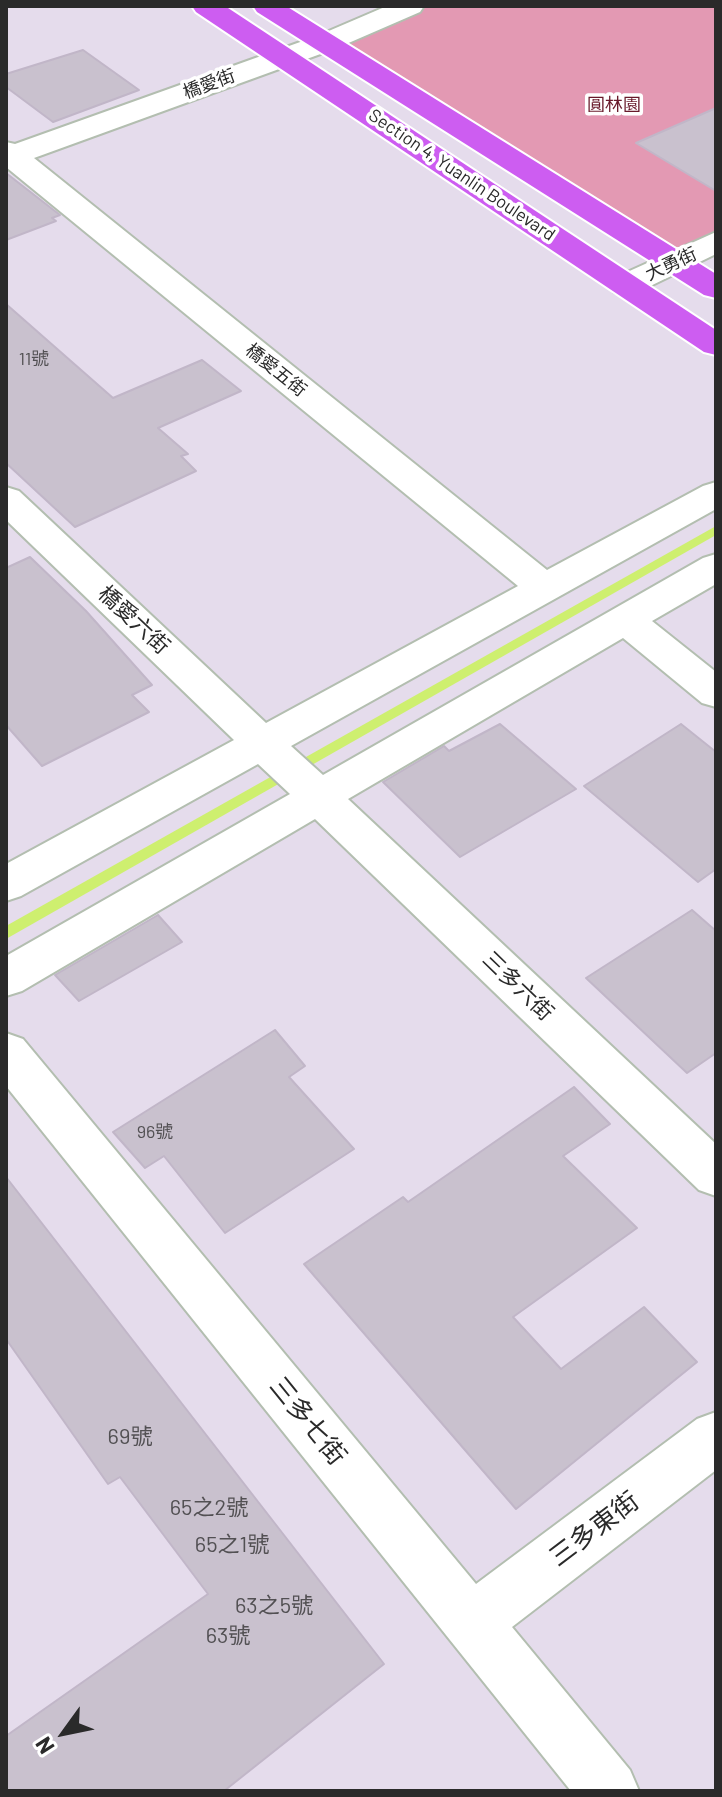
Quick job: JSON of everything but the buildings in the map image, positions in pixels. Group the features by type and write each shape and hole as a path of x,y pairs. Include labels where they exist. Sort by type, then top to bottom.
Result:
{"main road":[{"name":"Section 4, Yuanlin Boulevard","path":"206,6 716,345"},
{"name":"Section 4, Yuanlin Boulevard","path":"267,6 716,288"}],"street":[{"name":"橋愛街","path":"8,155 327,42 410,6"},
{"name":"橋愛五街","path":"8,155 546,589"},
{"name":"大勇街","path":"626,285 716,242"},
{"path":"6,884 716,494"},
{"name":"橋愛六街","path":"6,499 321,797"},
{"path":"6,978 716,567"},
{"path":"627,621 716,693"},
{"name":"三多六街","path":"321,797 716,1175"},
{"name":"三多七街","path":"6,1052 609,1791"},
{"name":"三多東街","path":"472,1622 716,1437"}],"green space":[{"name":"圓林園","path":"410,6 716,6 716,242 676,263 327,42"}],"waterway":[{"path":"6,933 716,530"}]}
